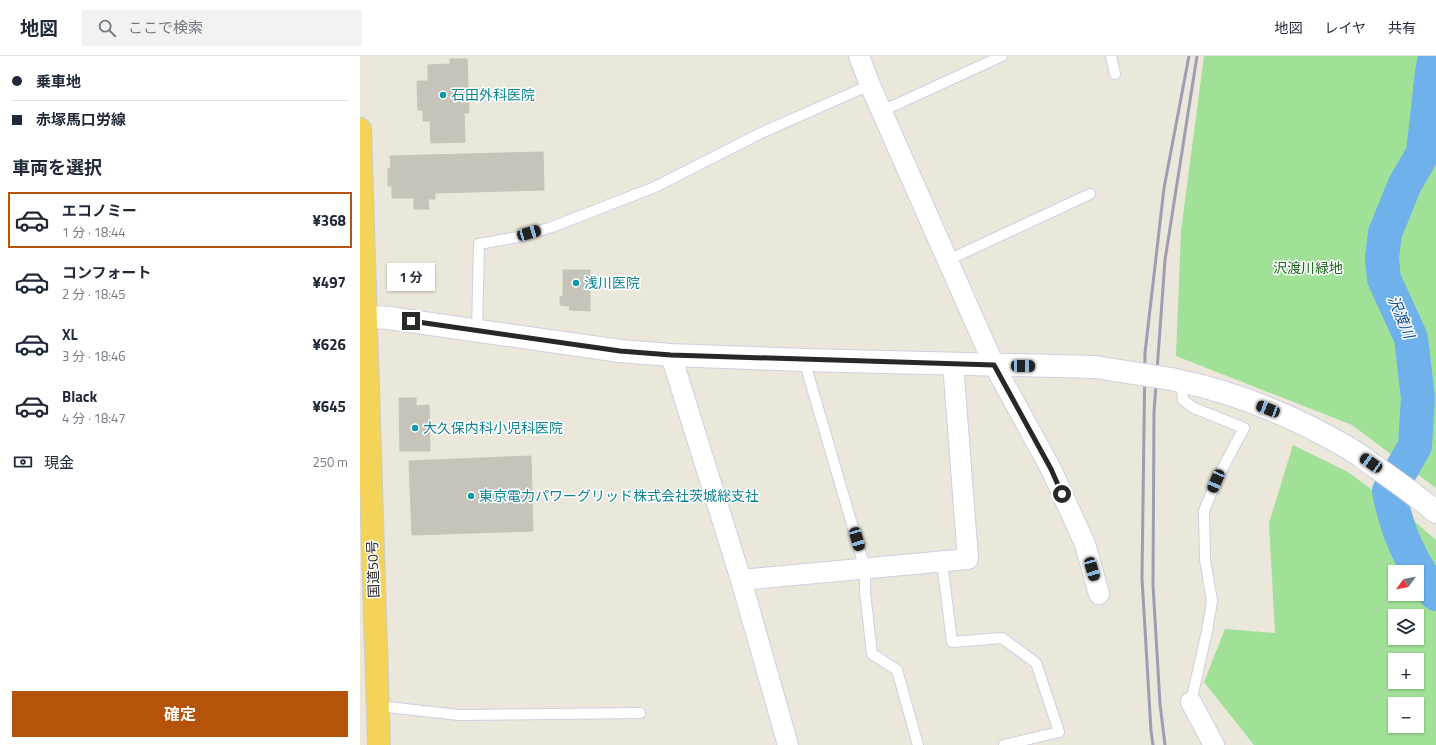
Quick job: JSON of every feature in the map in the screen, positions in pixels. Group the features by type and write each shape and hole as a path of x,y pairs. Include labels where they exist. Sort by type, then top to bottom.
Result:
{"highway":[{"name":"国道50号","path":"360,129 362,316 379,745"}],"main road":[{"path":"362,316 388,318 620,351 671,355 804,360 1095,367 1176,380 1229,394 1309,427 1346,446 1416,495 1436,512"}],"street":[{"path":"859,56 994,365 1051,469 1085,544 1099,594"},
{"path":"671,355 741,580 788,745"},
{"path":"741,580 968,559 953,363"},
{"path":"1191,702 1214,745"}],"lane":[{"path":"882,111 1002,56"},
{"path":"1111,56 1115,74"},
{"path":"477,331 478,244 518,237 552,227 655,187 760,133 870,84"},
{"path":"948,260 1090,194"},
{"path":"804,360 865,569 864,592 872,654 897,670 918,745"},
{"path":"1176,380 1183,400 1194,408 1244,428 1216,481 1204,511 1204,559 1212,601 1191,702"},
{"path":"942,562 952,642 1002,638 1036,663 1059,732 1004,745"},
{"path":"378,706 458,715 640,713"}],"green space":[{"name":"沢渡川緑地","path":"1204,56 1436,56 1436,488 1352,425 1176,356 1181,231"},
{"path":"1293,445 1348,472 1413,520 1436,540 1436,745 1254,745 1204,682 1225,629 1275,633 1269,523"}],"building":[{"name":"石田外科医院","path":"450,59 467,59 469,113 464,113 465,142 431,143 430,121 423,121 423,110 418,110 417,81 428,81 428,65 450,64"},
{"path":"543,152 544,190 435,193 435,199 428,199 429,209 414,209 414,198 392,198 392,186 388,186 388,168 391,168 390,156"},
{"name":"浅川医院","path":"563,270 590,270 590,311 569,310 570,306 560,305 560,297 563,296"},
{"name":"大久保内科小児科医院","path":"399,398 416,398 416,406 429,405 430,451 400,451"},
{"name":"東京電力パワーグリッド株式会社茨城総支社","path":"531,456 533,531 412,535 409,461"}],"waterway":[{"name":"沢渡川","path":"1435,56 1423,153 1405,184 1385,233 1382,258 1384,279 1411,338 1418,398 1415,446 1389,491 1400,532 1406,546 1419,571 1436,594"}],"railway":[{"path":"1153,745 1142,578 1145,353 1164,188 1189,56"},
{"path":"1165,745 1160,704 1153,585 1154,412 1165,260 1197,56"}],"place":[{"name":"石田外科医院","path":"443,95"},
{"name":"浅川医院","path":"576,283"},
{"name":"大久保内科小児科医院","path":"415,428"},
{"name":"東京電力パワーグリッド株式会社茨城総支社","path":"471,496"}],"route":[{"path":"411,321 620,351 671,355 994,365 1051,469 1062,494"}]}
